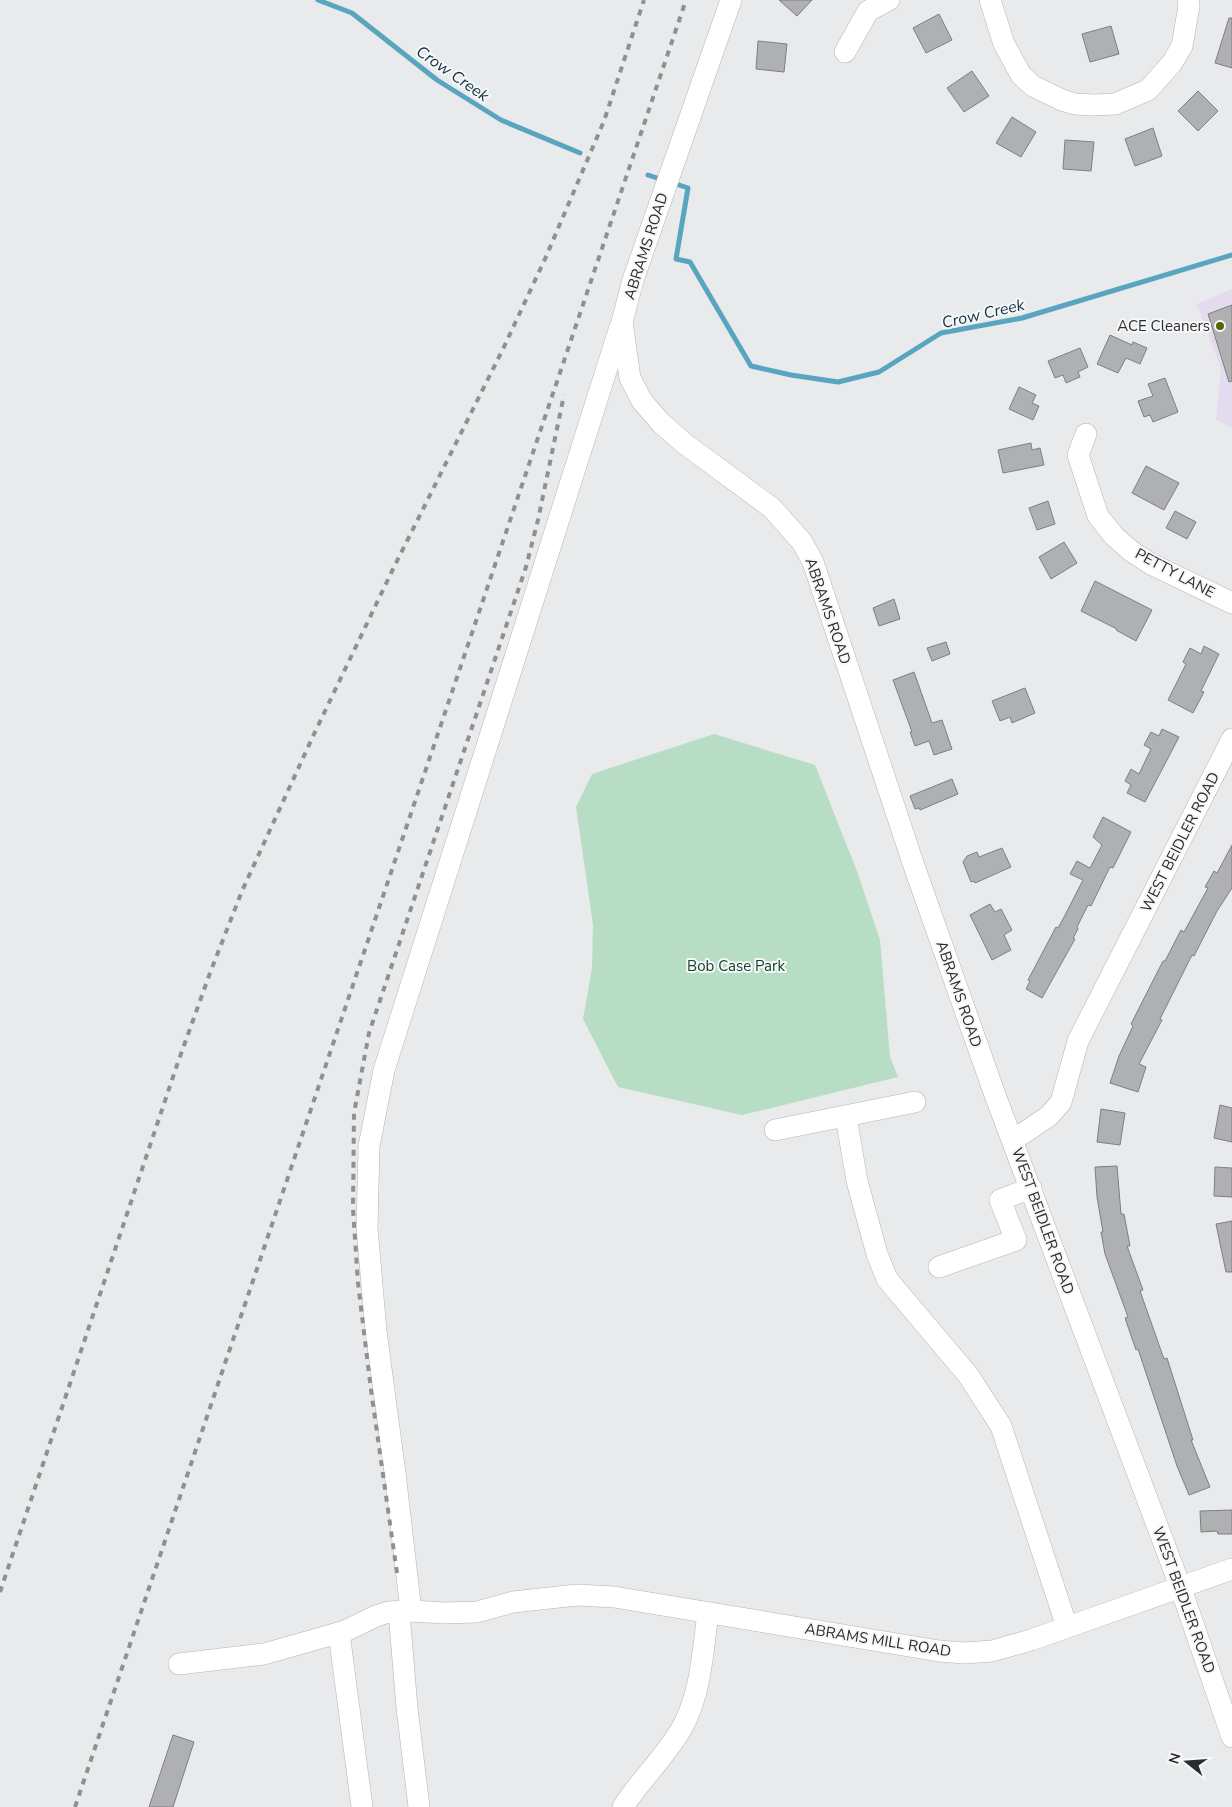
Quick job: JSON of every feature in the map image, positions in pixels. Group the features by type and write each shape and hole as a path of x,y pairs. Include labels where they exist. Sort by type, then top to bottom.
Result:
{"street":[{"name":"ABRAMS ROAD","path":"732,0 633,280 622,322 630,378 642,401 661,423 685,444 772,508 802,542 812,562 914,866 995,1095 1013,1140"},
{"path":"845,52 868,11 889,0"},
{"path":"990,0 1004,44 1021,74 1033,86 1049,94 1075,104 1094,105 1115,104 1148,90 1172,63 1182,46 1189,6 1188,0"},
{"path":"419,1807 407,1708 405,1611 395,1473 375,1322 367,1228 369,1146 384,1070 622,322"},
{"name":"PETTY LANE","path":"1086,434 1078,455 1098,516 1114,536 1151,564 1232,603"},
{"name":"WEST BEIDLER ROAD","path":"1232,739 1078,1041 1061,1102 1048,1116 1013,1140 1180,1586 1232,1737"},
{"path":"775,1130 915,1102"},
{"path":"846,1117 857,1181 876,1254 887,1279 968,1374 1002,1426 1067,1628"},
{"path":"939,1267 1016,1240 1000,1200 1031,1188"},
{"name":"ABRAMS MILL ROAD","path":"178,1664 264,1654 339,1633 376,1616 405,1611 477,1612 513,1602 577,1595 614,1597 916,1647 965,1653 992,1651 1067,1628 1180,1586 1232,1569"},
{"path":"624,1807 683,1726 694,1702 708,1613"},
{"path":"339,1633 362,1807"}],"shaded area":[{"path":"1232,289 1232,428 1216,419 1221,369 1197,304"}],"green space":[{"name":"Bob Case Park","path":"714,734 815,765 858,874 880,940 890,1057 898,1077 742,1115 618,1087 583,1019 592,968 593,925 576,807 592,774"}],"building":[{"path":"779,0 812,0 797,16"},
{"path":"939,14 952,40 926,53 913,28"},
{"path":"1229,18 1232,18 1232,68 1215,63"},
{"path":"1111,26 1119,54 1090,62 1082,34"},
{"path":"758,41 787,44 784,72 756,69"},
{"path":"972,71 989,96 964,112 947,88"},
{"path":"1198,91 1218,111 1198,131 1178,111"},
{"path":"1012,117 1036,132 1021,157 996,143"},
{"path":"1153,128 1162,156 1135,166 1125,139"},
{"path":"1065,140 1094,142 1091,171 1063,169"},
{"name":"ACE Cleaners","path":"1232,305 1232,381 1229,382 1208,314"},
{"path":"1110,335 1132,345 1133,342 1147,348 1140,364 1126,358 1118,373 1097,364"},
{"path":"1080,348 1088,367 1078,372 1080,377 1066,383 1063,375 1055,378 1048,361"},
{"path":"1165,378 1178,412 1153,422 1150,415 1144,417 1138,401 1153,396 1148,384"},
{"path":"1019,387 1036,395 1032,403 1039,406 1033,420 1009,409"},
{"path":"1031,443 1032,450 1040,448 1044,465 1003,473 998,450"},
{"path":"1146,466 1179,483 1164,510 1132,493"},
{"path":"1048,501 1055,524 1037,530 1029,508"},
{"path":"1175,511 1196,522 1187,539 1166,528"},
{"path":"1064,542 1077,563 1051,579 1039,557"},
{"path":"1095,581 1152,610 1136,641 1081,611"},
{"path":"894,599 900,619 879,626 873,608"},
{"path":"946,642 950,654 932,661 927,648"},
{"path":"1204,646 1219,654 1201,691 1204,692 1193,713 1168,700 1186,664 1183,662 1190,648 1201,654"},
{"path":"914,672 932,723 942,720 952,749 934,755 929,741 915,746 910,732 912,732 893,680"},
{"path":"1025,688 1035,713 1012,723 1010,717 1000,721 992,701"},
{"path":"1162,729 1179,737 1145,802 1127,793 1131,785 1125,781 1131,769 1139,774 1151,749 1144,745 1151,732 1159,736"},
{"path":"952,779 958,794 920,810 919,808 915,809 910,796"},
{"path":"1103,817 1131,832 1113,868 1110,867 1091,906 1088,905 1077,927 1078,929 1073,938 1075,939 1042,998 1026,989 1030,981 1028,980 1083,880 1070,874 1077,861 1090,868 1102,845 1093,837"},
{"path":"1232,845 1232,888 1217,911 1194,956 1192,955 1139,1064 1146,1067 1138,1092 1110,1083 1119,1056 1133,1026 1131,1024 1163,961 1165,961 1181,930 1184,932 1208,888 1205,887 1214,871 1217,873"},
{"path":"1002,848 1011,867 975,883 974,881 971,882 963,862 967,856 977,852 979,857"},
{"path":"990,904 995,912 1001,909 1012,930 1004,935 1011,950 992,960 970,915"},
{"path":"1220,1105 1232,1108 1232,1142 1214,1138"},
{"path":"1101,1109 1125,1113 1120,1145 1097,1142"},
{"path":"1117,1166 1121,1214 1124,1214 1130,1246 1127,1246 1143,1290 1140,1291 1164,1359 1167,1358 1193,1440 1191,1440 1210,1487 1189,1495 1177,1466 1138,1349 1136,1350 1125,1318 1128,1317 1105,1254 1095,1167"},
{"path":"1215,1167 1232,1168 1232,1197 1214,1196"},
{"path":"1232,1221 1232,1272 1226,1272 1216,1224"},
{"path":"1232,1510 1232,1534 1218,1534 1217,1531 1201,1532 1200,1511"},
{"path":"173,1735 194,1742 173,1807 149,1807"}],"waterway":[{"name":"Crow Creek","path":"318,0 352,13 437,80 501,120 580,153"},
{"name":"Crow Creek","path":"648,175 663,180"},
{"name":"Crow Creek","path":"673,183 688,188 676,259 690,262 751,366 791,375 838,382 879,372 941,333 1022,318 1232,255"}],"railway":[{"path":"0,1592 177,1065 242,891 394,567 503,349 545,259 604,121 644,0"},
{"path":"75,1807 686,0"},
{"path":"397,1573 358,1283 353,1209 354,1113 369,1033 526,567 538,520 564,395"}],"place":[{"name":"ACE Cleaners","path":"1220,326"}]}
